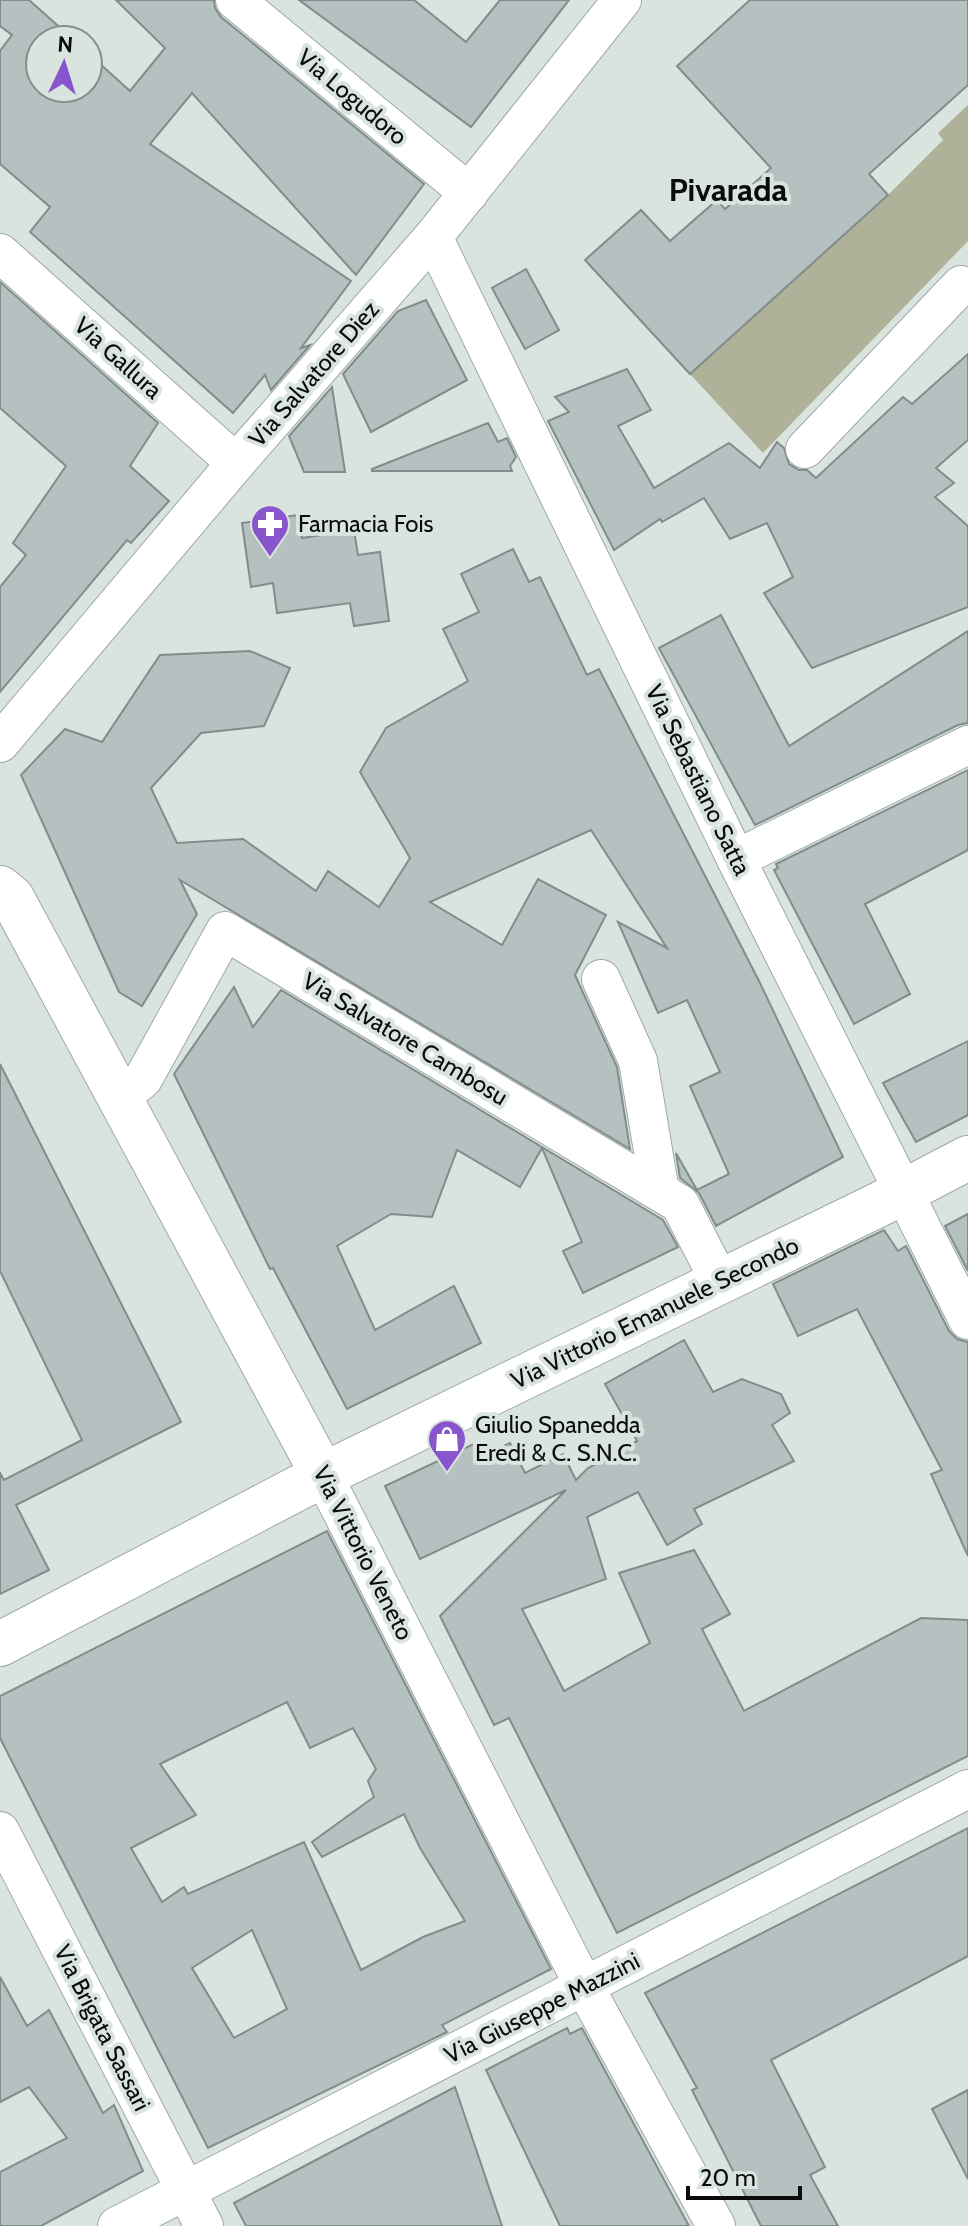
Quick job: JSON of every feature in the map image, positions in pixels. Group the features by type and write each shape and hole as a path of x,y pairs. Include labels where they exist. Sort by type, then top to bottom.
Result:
{"main road":[{"name":"Via Vittorio Veneto","path":"4,897 121,1097 323,1475"},
{"name":"Via Vittorio Emanuele Secondo","path":"0,1644 323,1475 968,1158"}],"street":[{"name":"Via Logudoro","path":"235,0 469,193"},
{"name":"Via Salvatore Diez","path":"0,743 236,463 433,237 622,0"},
{"name":"Via Sebastiano Satta","path":"433,237 736,859 968,1320"},
{"name":"Via Gallura","path":"0,253 236,463"},
{"path":"805,449 966,285"},
{"path":"736,859 968,745"},
{"name":"Via Salvatore Cambosu","path":"121,1097 143,1079 225,931 680,1204 720,1282"},
{"path":"601,979 638,1061 660,1192"},
{"name":"Via Vittorio Veneto","path":"323,1475 584,1986 716,2226"},
{"name":"Via Giuseppe Mazzini","path":"117,2226 968,1789"},
{"name":"Via Brigata Sassari","path":"0,1831 204,2226"}],"green space":[{"path":"968,105 968,241 763,453 690,374 888,195 943,140 938,133"}],"building":[{"path":"0,0 29,0 56,24 24,24 24,104 104,104 104,67 130,91 165,48 116,0 214,0 221,17 424,184 356,275 192,93 150,144 351,281 301,348 310,345 271,390 265,375 233,413 30,232 50,207 0,164 0,51 12,35 0,26"},
{"path":"299,0 414,0 466,42 500,0 569,0 471,127"},
{"path":"750,0 968,0 968,85 869,174 888,195 690,374 585,260 641,210 670,241 717,200 725,209 771,168 677,66"},
{"path":"526,269 559,330 525,349 492,288"},
{"path":"0,282 158,423 130,466 169,501 131,543 127,540 0,692 0,587 26,555 13,543 66,466 0,408"},
{"path":"426,300 467,380 371,432 343,374 398,311"},
{"path":"968,354 968,440 936,468 954,483 935,497 968,526 968,607 812,668 764,593 793,577 767,523 730,539 704,498 662,522 660,519 614,550 548,421 569,412 555,397 627,369 651,410 618,426 654,488 729,443 760,468 777,442 784,448 789,464 799,470 807,470 816,478 903,397 912,404"},
{"path":"332,387 345,472 304,472 289,436"},
{"path":"488,423 498,442 507,438 516,457 510,466 512,471 372,471 372,469"},
{"path":"299,515 302,538 354,530 358,555 380,552 389,621 354,626 350,603 277,613 273,583 251,587 242,523"},
{"path":"513,549 529,582 540,577 587,675 599,669 759,981 843,1157 716,1226 699,1193 680,1178 676,1153 697,1190 729,1174 690,1086 720,1072 687,1000 658,1013 618,922 667,948 591,830 430,902 502,945 538,879 606,915 575,975 617,1067 630,1149 180,880 197,914 142,1006 119,992 21,775 65,729 102,742 160,655 250,651 290,668 264,726 201,733 151,788 177,843 243,839 316,891 328,871 379,907 410,858 360,772 386,728 468,681 443,629 479,612 461,574"},
{"path":"721,615 789,746 968,631 968,723 958,725 755,825 659,648"},
{"path":"968,770 968,850 865,904 910,994 854,1024 774,870 778,868 776,864"},
{"path":"234,987 253,1027 281,990 663,1220 678,1247 583,1293 563,1251 582,1242 542,1148 520,1187 457,1150 432,1217 391,1214 337,1246 375,1330 454,1286 481,1343 347,1409 273,1268 270,1269 174,1074"},
{"path":"968,1041 968,1115 916,1142 883,1083"},
{"path":"0,1064 181,1422 16,1505 49,1570 0,1594 0,1473 4,1480 82,1440 0,1271"},
{"path":"968,1214 968,1271 945,1226"},
{"path":"884,1230 898,1251 906,1246 949,1331 957,1339 968,1342 968,1556 931,1474 942,1470 857,1309 798,1336 773,1284"},
{"path":"684,1340 713,1392 742,1379 781,1394 790,1413 772,1425 794,1461 694,1509 702,1524 667,1545 638,1492 587,1517 606,1579 522,1609 564,1691 650,1643 619,1573 694,1550 730,1614 702,1629 744,1711 921,1618 968,1620 968,1756 617,1933 509,1718 494,1725 440,1616 566,1490 420,1559 385,1486 480,1441 486,1454 510,1443 525,1473 563,1454 576,1480 588,1468 637,1441 605,1384"},
{"path":"327,1531 551,1969 442,2025 447,2032 208,2148 0,1738 0,1696","holes":["287,1702 310,1748 353,1728 376,1769 368,1781 374,1797 312,1842 322,1857 404,1814 420,1848 465,1921 423,1937 361,1970 304,1842 188,1894 184,1887 162,1902 131,1848 196,1815 160,1764","252,1930 287,2009 234,2038 192,1968"]},
{"path":"968,1828 968,1956 771,2060 825,2167 810,2175 838,2226 761,2226 692,2090 697,2088 645,1993"},
{"path":"0,1977 27,2026 49,2010 103,2113 114,2105 143,2171 41,2226 0,2226 0,2172 67,2138 29,2087 0,2102"},
{"path":"567,2028 570,2034 582,2028 689,2226 560,2226 486,2070"},
{"path":"455,2087 502,2226 246,2226 234,2203"},
{"path":"968,2090 968,2179 932,2109"}],"place":[{"name":"Farmacia Fois","path":"270,558"},
{"name":"Giulio Spanedda Eredi & C. S.N.C.","path":"447,1473"}],"district":[{"name":"Pivarada","path":"728,190"}]}
